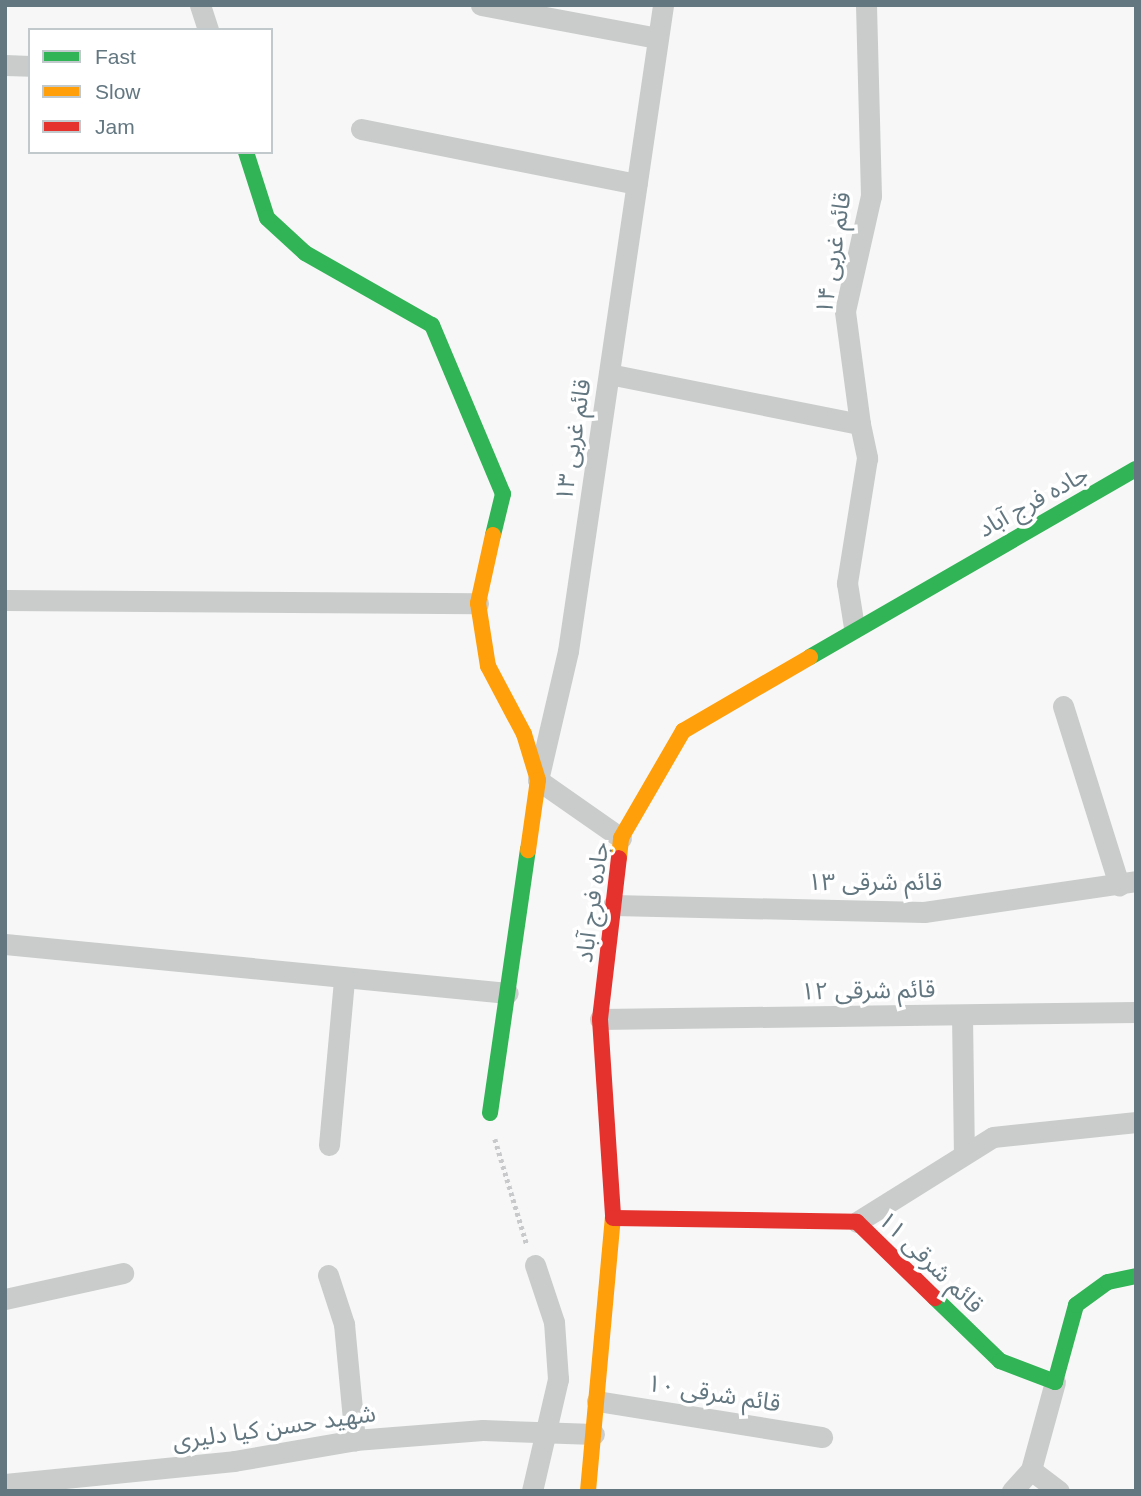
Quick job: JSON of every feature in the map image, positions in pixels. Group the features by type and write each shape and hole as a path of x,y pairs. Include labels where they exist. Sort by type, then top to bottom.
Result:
{"street":[{"path":"201,5 207,28"},
{"path":"481,5 658,38"},
{"name":"قائم غربی ۱۳","path":"538,780 568,651 663,5"},
{"name":"قائم غربی ۱۴","path":"854,627 847,583 867,458 845,312 871,196 866,5"},
{"path":"5,65 28,66"},
{"path":"360,130 637,184"},
{"path":"247,154 267,218 305,253 432,326 503,494 478,603 488,666 524,734 538,780 490,1113"},
{"path":"609,374 860,424"},
{"name":"جاده فرج آباد","path":"588,1491 613,1218 600,1019 621,838 683,731 854,627 1136,469"},
{"path":"5,600 478,603"},
{"path":"1063,706 1128,883"},
{"path":"538,780 621,838"},
{"name":"قائم شرقی ۱۳","path":"613,905 924,912 1128,883"},
{"path":"5,944 508,993"},
{"path":"329,1145 344,979"},
{"name":"قائم شرقی ۱۲","path":"600,1019 1136,1012"},
{"path":"962,1015 964,1152"},
{"path":"857,1222 964,1152 993,1137 1136,1122"},
{"name":"قائم شرقی ۱۱","path":"613,1218 857,1222 1000,1361 1055,1382"},
{"path":"532,1491 550,1434 558,1380 554,1322 535,1265"},
{"path":"5,1299 123,1273"},
{"path":"328,1275 344,1324 355,1440"},
{"path":"1012,1491 1031,1470 1076,1305 1108,1282 1136,1276"},
{"name":"قائم شرقی ۱۰","path":"597,1401 822,1437"},
{"name":"شهید حسن کیا دلیری","path":"5,1484 234,1461 355,1440 483,1430 594,1434"},
{"path":"1031,1470 1059,1491"}],"path":[{"path":"490,1113 506,1191 535,1265"}],"traffic: fast":[{"path":"247,154 267,218 305,253 432,325 503,494 493,535"},
{"path":"810,657 1136,469"},
{"path":"490,1113 528,850"},
{"path":"935,1298 1000,1361 1055,1382 1076,1305 1108,1282 1136,1276"}],"traffic: slow":[{"path":"493,535 478,603 488,666 524,734 538,780 528,850"},
{"path":"619,858 621,838 683,731 810,657"},
{"path":"588,1491 613,1215"}],"traffic: jam":[{"path":"613,1215 600,1019 619,858"},
{"path":"613,1218 857,1222 935,1298"}]}
